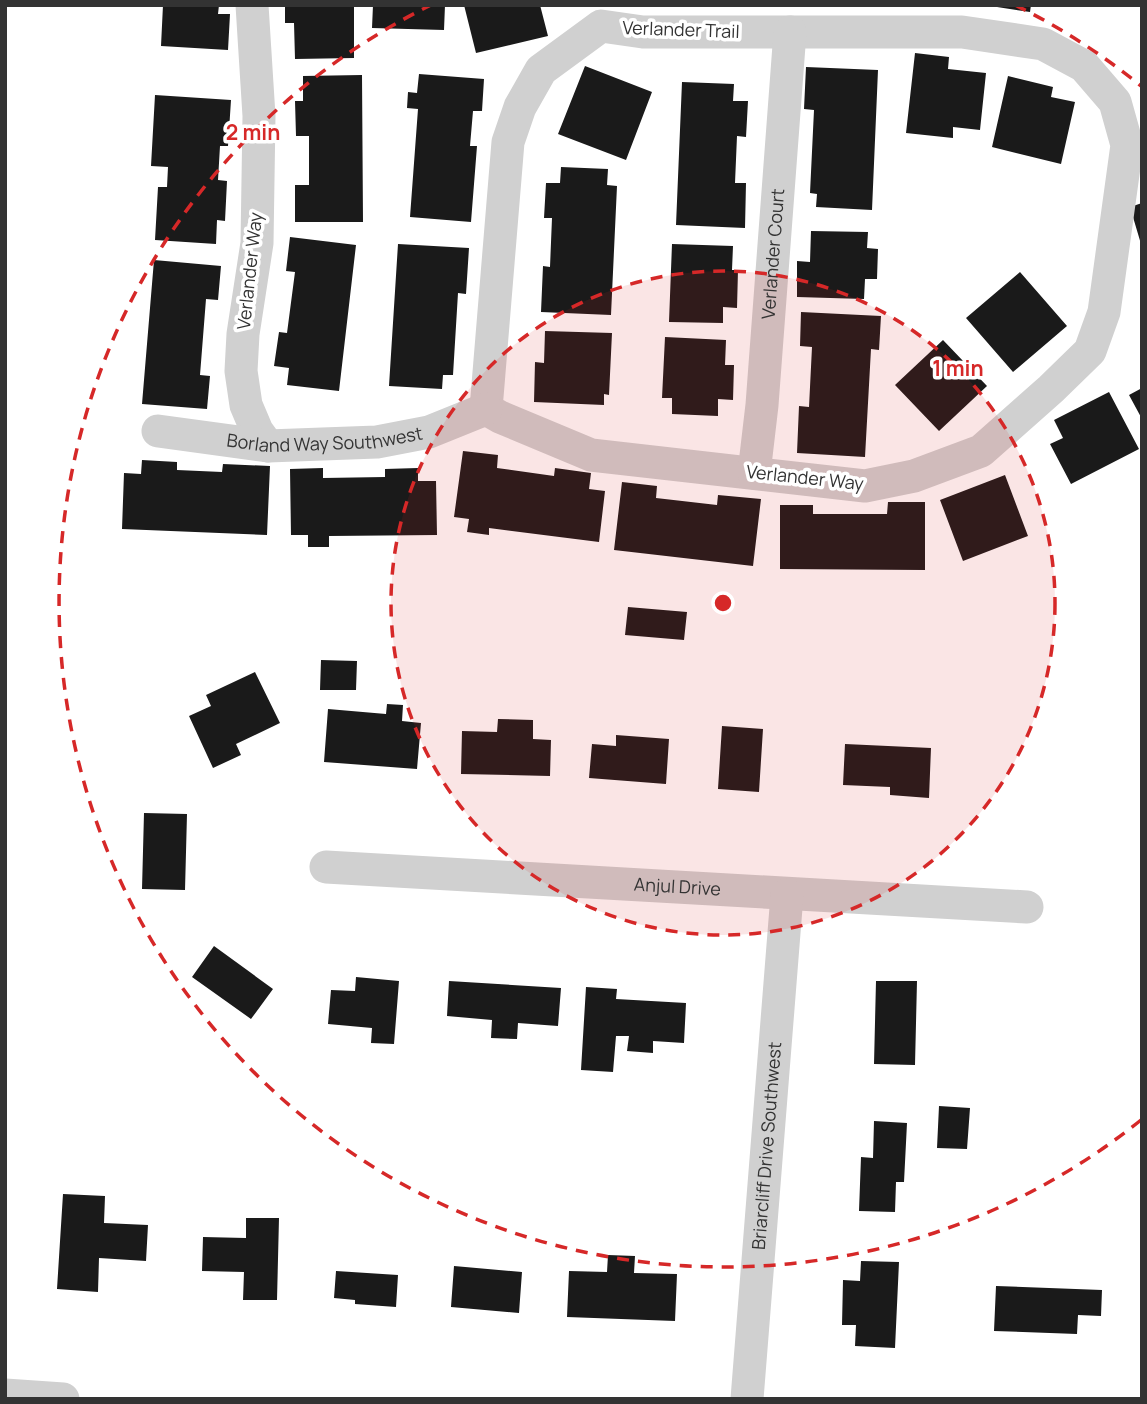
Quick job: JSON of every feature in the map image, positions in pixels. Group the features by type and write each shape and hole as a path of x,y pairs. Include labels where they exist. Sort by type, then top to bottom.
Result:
{"street":[{"name":"Verlander Way","path":"251,5 259,116 257,243 243,334 241,371 246,405 257,430 268,446"},
{"name":"Verlander Trail","path":"486,409 508,142 520,107 541,70 594,16 643,32 962,32 1043,44 1084,66 1115,102 1134,143"},
{"name":"Verlander Court","path":"754,473 762,405 790,32"},
{"name":"Verlander Way","path":"486,409 591,455 865,486 914,476 981,452 1090,351 1104,312 1134,143"},
{"name":"Borland Way Southwest","path":"158,431 268,446 377,442 429,432 486,409"},
{"name":"Anjul Drive","path":"326,867 1027,907"},
{"name":"Briarcliff Drive Southwest","path":"747,1399 787,895"},
{"path":"5,1395 63,1399"}],"building":[{"path":"163,5 219,5 218,14 230,14 228,50 161,46"},
{"path":"285,5 354,5 354,58 295,59 294,23 285,23"},
{"path":"373,5 445,5 444,30 372,28"},
{"path":"464,5 540,5 548,36 476,53"},
{"path":"997,5 1031,5 1030,12"},
{"path":"915,53 949,57 948,69 986,73 980,130 953,127 953,138 906,133"},
{"path":"585,66 652,92 626,160 558,134"},
{"path":"806,67 878,70 872,210 816,207 817,194 810,193 814,110 804,109"},
{"path":"419,74 484,79 482,111 473,111 470,146 477,146 471,222 410,217 418,109 407,108 408,92 417,93"},
{"path":"362,75 363,222 295,222 295,185 309,185 309,136 296,136 295,101 303,101 303,76"},
{"path":"1008,76 1053,87 1051,97 1075,102 1061,164 992,147"},
{"path":"682,82 734,84 733,101 748,101 746,137 737,136 735,183 746,183 745,228 676,225"},
{"path":"155,95 231,100 228,146 220,146 218,180 227,181 225,221 217,220 216,244 155,240 158,187 167,187 168,167 151,166"},
{"path":"561,167 608,169 607,185 617,186 611,315 541,312 543,266 550,267 552,218 544,218 546,183 560,183"},
{"path":"1142,203 1142,244 1141,244 1130,207"},
{"path":"811,231 868,232 867,248 878,249 877,279 865,279 864,299 797,297 797,261 810,262"},
{"path":"290,237 356,245 339,391 287,385 289,368 274,366 279,332 287,333 295,272 286,271"},
{"path":"398,244 469,248 466,294 458,293 453,375 443,375 442,389 389,386"},
{"path":"672,244 733,246 732,270 738,270 737,308 723,307 723,323 669,322"},
{"path":"154,260 221,266 218,300 206,299 200,375 210,376 207,409 142,404"},
{"path":"1020,272 1067,326 1013,372 966,318"},
{"path":"801,312 881,316 879,350 871,349 865,457 797,453 799,406 809,407 812,347 800,346"},
{"path":"545,331 612,333 609,395 604,394 604,405 534,402 535,362 544,363"},
{"path":"665,337 726,340 725,365 734,365 733,400 718,399 718,416 672,414 672,398 662,398"},
{"path":"943,340 987,386 939,431 895,385"},
{"path":"1142,388 1142,419 1129,395"},
{"path":"1109,392 1139,449 1071,484 1050,444 1063,438 1054,420"},
{"path":"463,451 498,455 497,468 554,476 555,468 591,473 589,489 605,491 599,542 489,528 489,535 467,532 469,519 454,517"},
{"path":"142,460 177,462 177,470 222,472 223,464 270,466 267,535 122,529 124,473 141,474"},
{"path":"323,468 323,478 385,477 385,469 418,468 418,481 436,481 437,535 329,536 329,547 308,547 308,535 291,535 290,469"},
{"path":"1005,475 1028,536 963,561 940,500"},
{"path":"622,482 657,486 656,498 717,505 718,495 761,499 753,566 614,550"},
{"path":"888,502 925,502 925,570 780,569 780,505 813,505 813,514 887,514"},
{"path":"628,607 687,612 684,640 625,635"},
{"path":"321,660 357,661 356,690 320,690"},
{"path":"255,672 280,723 236,744 241,755 213,768 189,716 211,706 206,695"},
{"path":"387,704 403,705 402,721 421,723 417,769 324,762 328,709 386,714"},
{"path":"498,719 533,720 533,739 551,740 550,776 461,774 462,731 497,732"},
{"path":"722,726 763,729 759,792 718,789"},
{"path":"616,735 669,739 666,784 589,778 592,744 616,746"},
{"path":"845,744 931,748 929,798 890,795 890,787 843,785"},
{"path":"144,813 187,814 185,890 142,889"},
{"path":"214,946 273,989 251,1019 192,977"},
{"path":"356,977 399,981 394,1044 371,1043 372,1028 328,1024 331,990 355,991"},
{"path":"449,981 561,988 558,1026 518,1023 517,1039 491,1038 492,1020 447,1016"},
{"path":"876,981 917,981 915,1065 874,1064"},
{"path":"586,987 617,989 616,999 686,1003 684,1043 653,1041 653,1053 627,1051 629,1036 616,1036 613,1072 581,1070"},
{"path":"939,1106 970,1108 967,1149 937,1148"},
{"path":"874,1121 907,1123 904,1182 896,1182 895,1212 859,1211 861,1157 873,1158"},
{"path":"63,1194 105,1196 104,1223 148,1225 146,1261 99,1258 98,1292 57,1289"},
{"path":"246,1218 279,1218 277,1300 243,1300 244,1272 202,1271 203,1237 246,1238"},
{"path":"608,1255 635,1256 634,1273 677,1274 675,1321 567,1317 569,1271 607,1272"},
{"path":"861,1261 899,1262 895,1348 855,1346 856,1325 842,1325 843,1280 860,1281"},
{"path":"454,1266 522,1272 519,1313 451,1307"},
{"path":"336,1271 398,1275 396,1307 355,1304 355,1300 334,1298"},
{"path":"996,1286 1102,1290 1101,1316 1078,1315 1077,1334 994,1331"}]}
